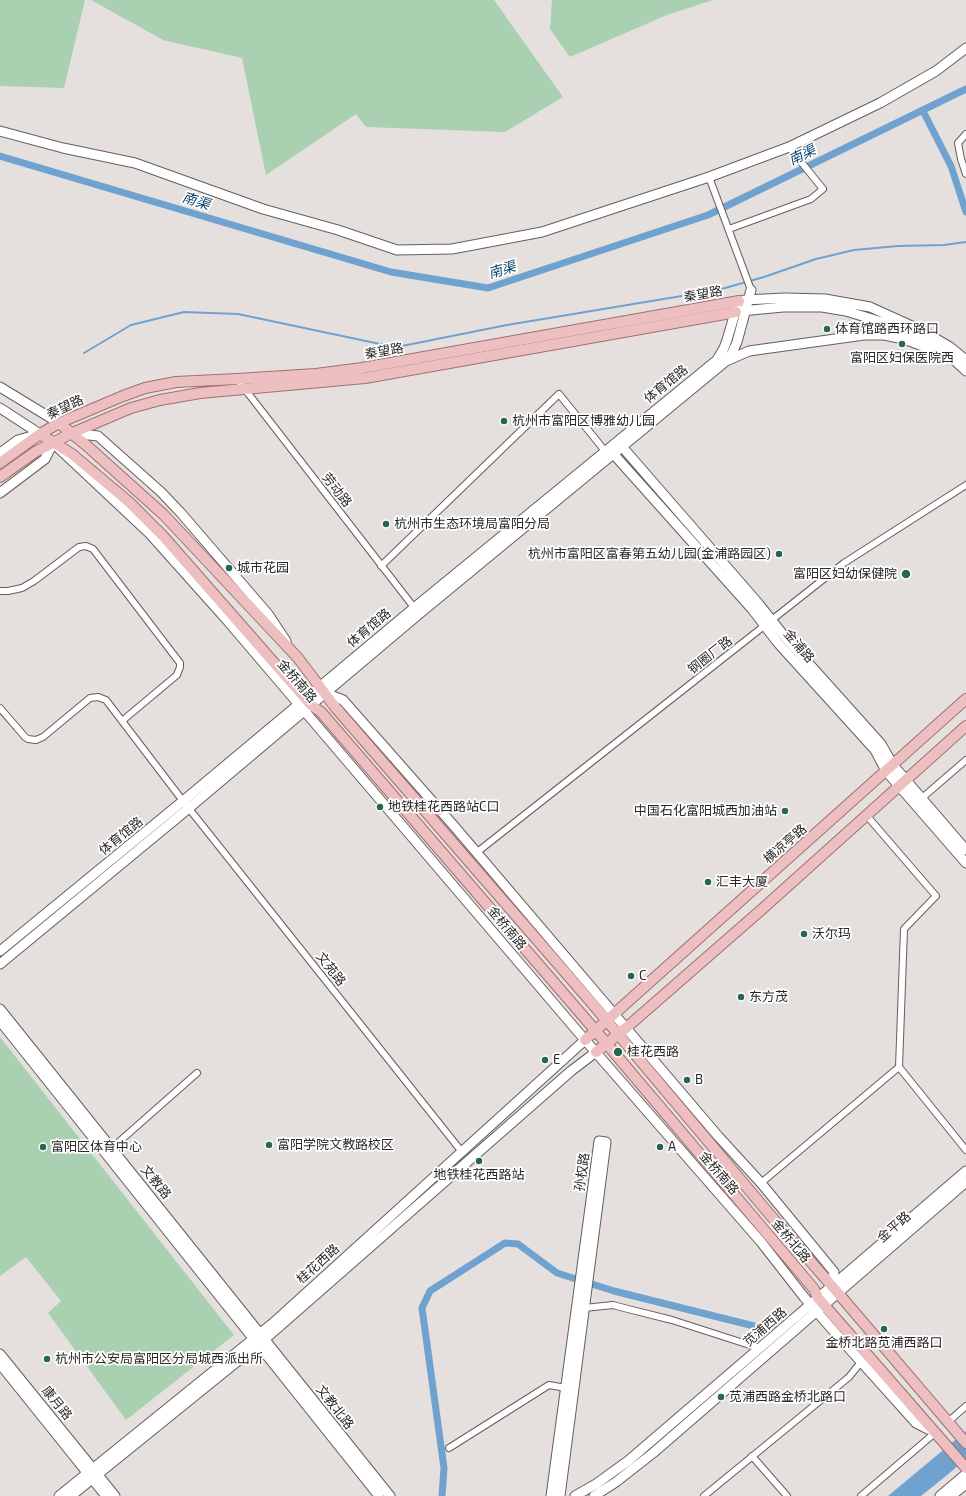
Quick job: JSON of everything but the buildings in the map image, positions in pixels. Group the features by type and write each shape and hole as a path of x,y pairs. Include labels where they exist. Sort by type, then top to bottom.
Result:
{"main road":[{"path":"0,131 63,148 135,163 263,209 338,230 397,250 452,250 542,232 709,177 789,146 880,104 936,71 966,48"},
{"path":"750,288 744,300 785,298 825,299 870,307 923,331 966,360"},
{"name":"体育馆路","path":"721,360 727,340 744,300"},
{"name":"秦望路","path":"0,463 40,434 59,423 122,396 145,388 176,382 237,380 316,374 362,368 744,300"},
{"name":"体育馆路","path":"740,311 783,307 822,307 846,311 898,327 930,343 952,358 966,371"},
{"name":"秦望路","path":"0,478 35,452 72,433 131,408 160,400 200,393 365,378 740,311"},
{"name":"体育馆路","path":"0,964 186,804 322,690 608,451 619,444 721,360 749,352 864,335 884,335 904,339 952,358"},
{"path":"0,387 59,423"},
{"path":"0,408 40,434"},
{"name":"金桥南路","path":"59,423 164,515 298,658"},
{"name":"金桥南路","path":"72,433 98,436 161,492 180,512 268,614 322,690 419,802 610,1017 626,1028"},
{"name":"秦望路","path":"0,453 18,440 40,434"},
{"name":"金桥南路","path":"40,434 72,454 129,502 163,536 435,863 585,1040 817,1305 861,1362 916,1423 936,1432"},
{"path":"0,493 45,459 53,443"},
{"name":"金浦路","path":"619,444 768,623 881,744 890,768 966,863"},
{"name":"金浦路","path":"608,451 752,609 768,623"},
{"name":"金桥南路","path":"322,690 343,700 476,853 610,1017"},
{"name":"横凉亭路","path":"585,1040 966,699"},
{"name":"金桥南路","path":"305,705 321,712 595,1030"},
{"path":"596,1052 618,1035 867,816 966,726"},
{"name":"金浦路","path":"903,783 922,798 966,850"},
{"path":"419,802 438,810"},
{"name":"体育馆路","path":"0,951 186,804"},
{"path":"432,842 435,863"},
{"name":"文教路","path":"0,1009 112,1148 259,1339"},
{"name":"金桥北路","path":"610,1017 618,1035 774,1220 835,1289 966,1443"},
{"name":"文教路","path":"0,1021 259,1339"},
{"name":"金桥北路","path":"626,1028 761,1183 834,1272 835,1289"},
{"name":"金桥北路","path":"595,1030 814,1289 817,1305 936,1432 965,1469"},
{"name":"桂花西路","path":"259,1339 585,1040"},
{"name":"桂花西路","path":"59,1496 93,1474 259,1339 571,1071 596,1052"},
{"name":"孙权路","path":"560,1496 583,1302 585,1274 599,1141 606,1142 585,1274"},
{"name":"苋浦西路","path":"594,1496 616,1482 653,1453 966,1171"},
{"name":"金平路","path":"835,1289 966,1182"},
{"path":"757,1221 761,1242"},
{"name":"孙权路","path":"552,1496 566,1388 583,1302"},
{"name":"苋浦西路","path":"575,1496 611,1474 628,1461 759,1348 817,1305"},
{"name":"文教北路","path":"259,1339 379,1496"},
{"name":"文教北路","path":"259,1339 390,1496"},
{"name":"康月路","path":"0,1354 93,1474"},
{"name":"康月路","path":"0,1364 93,1474"},
{"path":"940,1496 965,1469"},
{"path":"93,1474 106,1496"},
{"path":"93,1474 115,1496"},
{"name":"桂花西路","path":"72,1496 93,1474"},
{"path":"951,1496 966,1484"}],"street":[{"path":"966,134 958,143 960,159 966,174"},
{"path":"729,229 811,199 823,189 789,146"},
{"path":"709,177 750,288"},
{"name":"劳动路","path":"237,380 417,611"},
{"path":"381,566 559,394 608,451"},
{"name":"钢圈厂路","path":"476,853 844,564 966,485"},
{"path":"0,591 22,588 34,581 79,547 86,546 93,549 180,663 177,675 122,721"},
{"name":"文苑路","path":"0,708 24,737 36,740 44,737 87,701 94,697 106,700 186,804 462,1152"},
{"path":"922,798 966,760"},
{"path":"867,816 936,896 904,929 899,1067 966,1150"},
{"path":"761,1183 899,1067"},
{"path":"112,1148 197,1073"},
{"path":"583,1302 613,1305 672,1320 759,1348"},
{"path":"704,1496 849,1377 861,1362"},
{"path":"449,1448 549,1385 566,1388"},
{"path":"948,1422 966,1406"},
{"path":"861,1496 936,1432"},
{"path":"752,1456 787,1496"}],"green space":[{"path":"0,0 85,0 64,88 0,86"},
{"path":"91,0 494,0 563,97 505,132 366,127 356,114 266,175 242,58 163,40"},
{"path":"552,0 713,0 667,15 570,57 550,29"},
{"name":"富阳区体育中心","path":"0,1037 234,1335 126,1420 48,1313 61,1301 26,1257 0,1276"}],"water":[{"path":"966,1431 966,1459 946,1476 921,1496 888,1496"}],"waterway":[{"name":"南渠","path":"0,156 391,272 488,288 708,215 966,89"},
{"path":"923,111 951,166 966,212"},
{"path":"84,353 131,325 184,312 238,314 380,344 402,346 507,325 718,290 764,277 816,259 854,250 898,246 944,245 966,242"},
{"path":"442,1496 444,1468 422,1308 430,1291 505,1243 518,1244 557,1273 614,1291 762,1328"}],"place":[{"name":"体育馆路西环路口","path":"827,329"},
{"name":"富阳区妇保医院西","path":"902,344"},
{"name":"杭州市富阳区博雅幼儿园","path":"504,421"},
{"name":"杭州市生态环境局富阳分局","path":"386,524"},
{"name":"杭州市富阳区富春第五幼儿园(金浦路园区)","path":"779,554"},
{"name":"城市花园","path":"229,568"},
{"name":"富阳区妇幼保健院","path":"906,574"},
{"name":"地铁桂花西路站C口","path":"380,807"},
{"name":"中国石化富阳城西加油站","path":"785,811"},
{"name":"汇丰大厦","path":"708,882"},
{"name":"沃尔玛","path":"804,934"},
{"name":"C","path":"631,976"},
{"name":"东方茂","path":"741,997"},
{"name":"桂花西路","path":"618,1052"},
{"name":"E","path":"545,1060"},
{"name":"B","path":"687,1080"},
{"name":"富阳学院文教路校区","path":"269,1145"},
{"name":"富阳区体育中心","path":"43,1147"},
{"name":"A","path":"660,1147"},
{"name":"地铁桂花西路站","path":"479,1161"},
{"name":"金桥北路苋浦西路口","path":"884,1329"},
{"name":"杭州市公安局富阳区分局城西派出所","path":"47,1359"},
{"name":"苋浦西路金桥北路口","path":"721,1397"}]}
